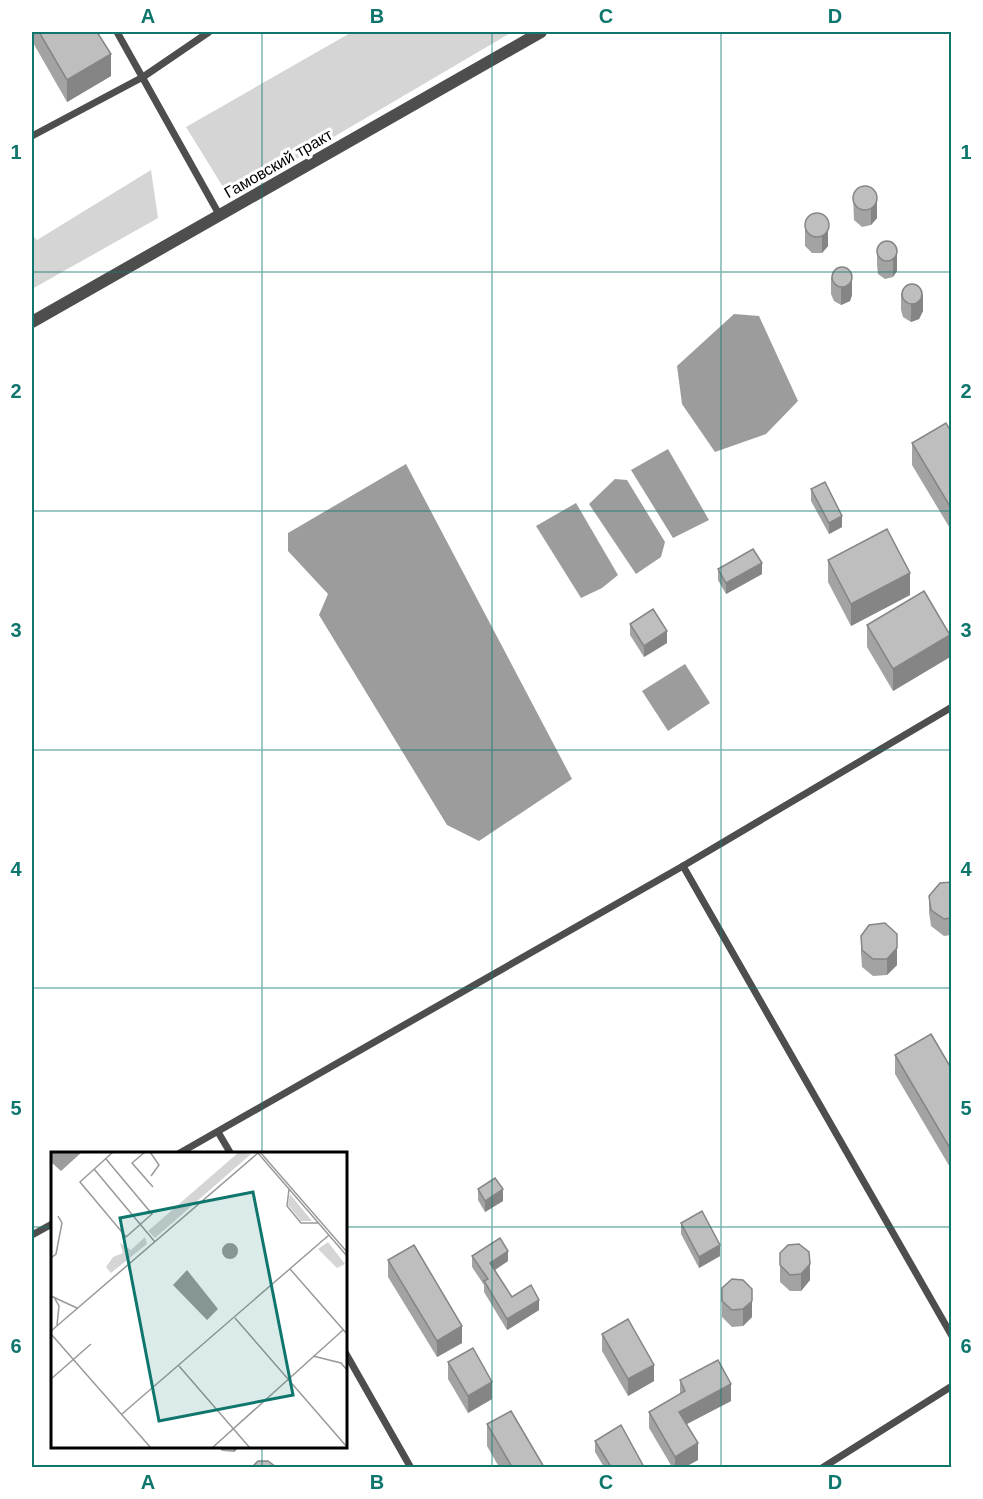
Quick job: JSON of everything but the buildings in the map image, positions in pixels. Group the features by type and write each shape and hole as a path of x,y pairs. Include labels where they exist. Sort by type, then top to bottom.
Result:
{"street":[{"name":"Гамовский тракт","path":"32,322 541,32"}],"lane":[{"path":"117,32 220,216"},
{"path":"32,136 143,77 209,32"},
{"path":"181,1152 683,866 951,707"},
{"path":"683,866 951,1336"},
{"path":"218,1131 230,1152"},
{"path":"32,1235 51,1225"},
{"path":"346,1354 411,1467"},
{"path":"822,1467 951,1386"}],"shaded area":[{"path":"352,32 512,32 245,189 223,187 186,127"},
{"path":"151,170 158,218 32,289 32,235 37,240"},
{"path":"734,314 759,316 798,401 766,434 715,452 682,404 677,366"},
{"path":"668,449 709,520 673,538 631,470"},
{"path":"406,464 572,779 479,841 447,825 319,615 328,594 288,551 288,533"},
{"path":"615,479 627,480 665,542 661,557 636,574 589,504"},
{"path":"576,503 618,575 602,588 581,598 536,526"},
{"path":"685,664 710,703 668,731 642,691"}]}
